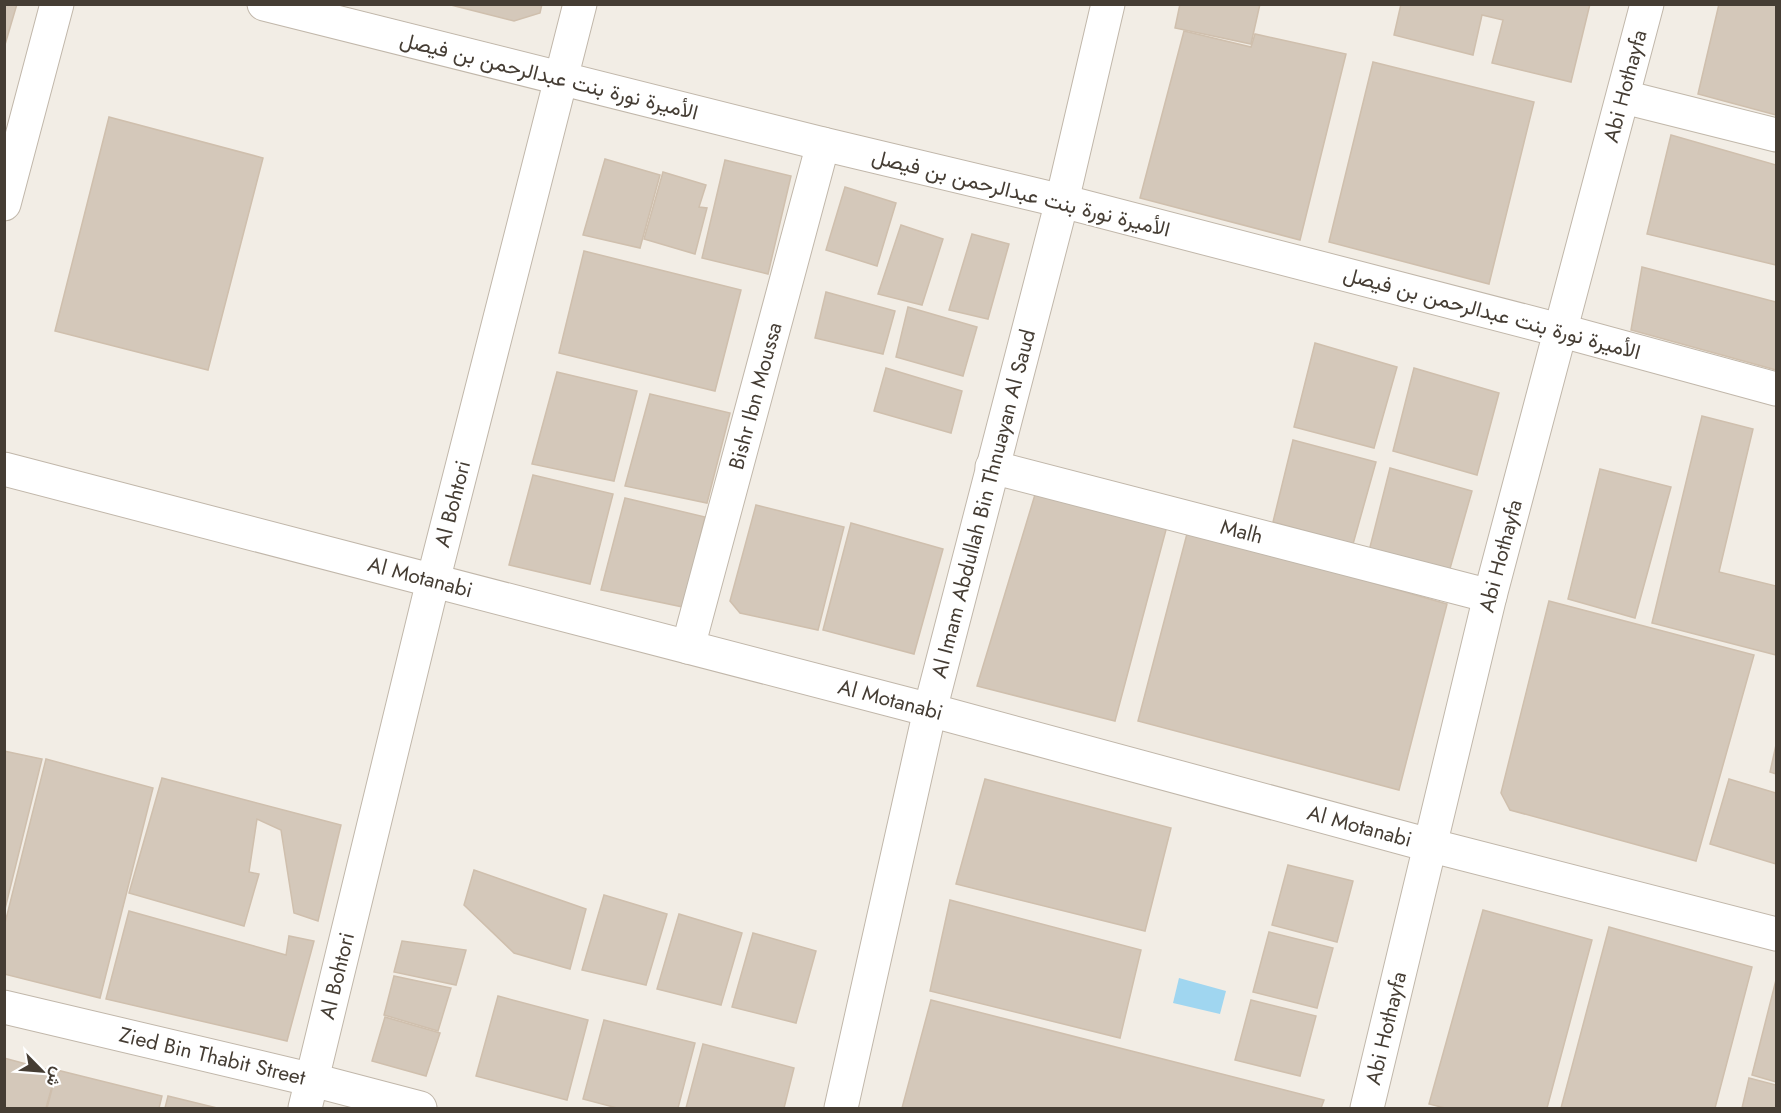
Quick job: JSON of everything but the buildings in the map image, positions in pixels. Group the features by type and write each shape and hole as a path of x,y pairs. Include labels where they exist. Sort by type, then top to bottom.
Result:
{"street":[{"path":"4,204 57,4"},
{"name":"الأميرة نورة بنت عبدالرحمن بن فيصل","path":"264,4 823,144 1062,201 1559,330 1776,389"},
{"name":"Al Bohtori","path":"309,1094 433,581 580,4"},
{"name":"Al Imam Abdullah Bin Thnuayan Al Saud","path":"841,1108 930,710 1062,201 1108,4"},
{"name":"Abi Hothayfa","path":"1367,1108 1490,596 1647,4"},
{"path":"1624,97 1776,135"},
{"name":"Bishr Ibn Moussa","path":"688,647 823,144"},
{"name":"Malh","path":"992,467 1490,596"},
{"name":"Al Motanabi","path":"4,469 930,710 1429,845 1776,934"},
{"name":"Zied Bin Thabit Street","path":"4,1007 309,1094 420,1108"}],"water":[{"path":"1179,978 1226,991 1220,1014 1173,1003"}]}
